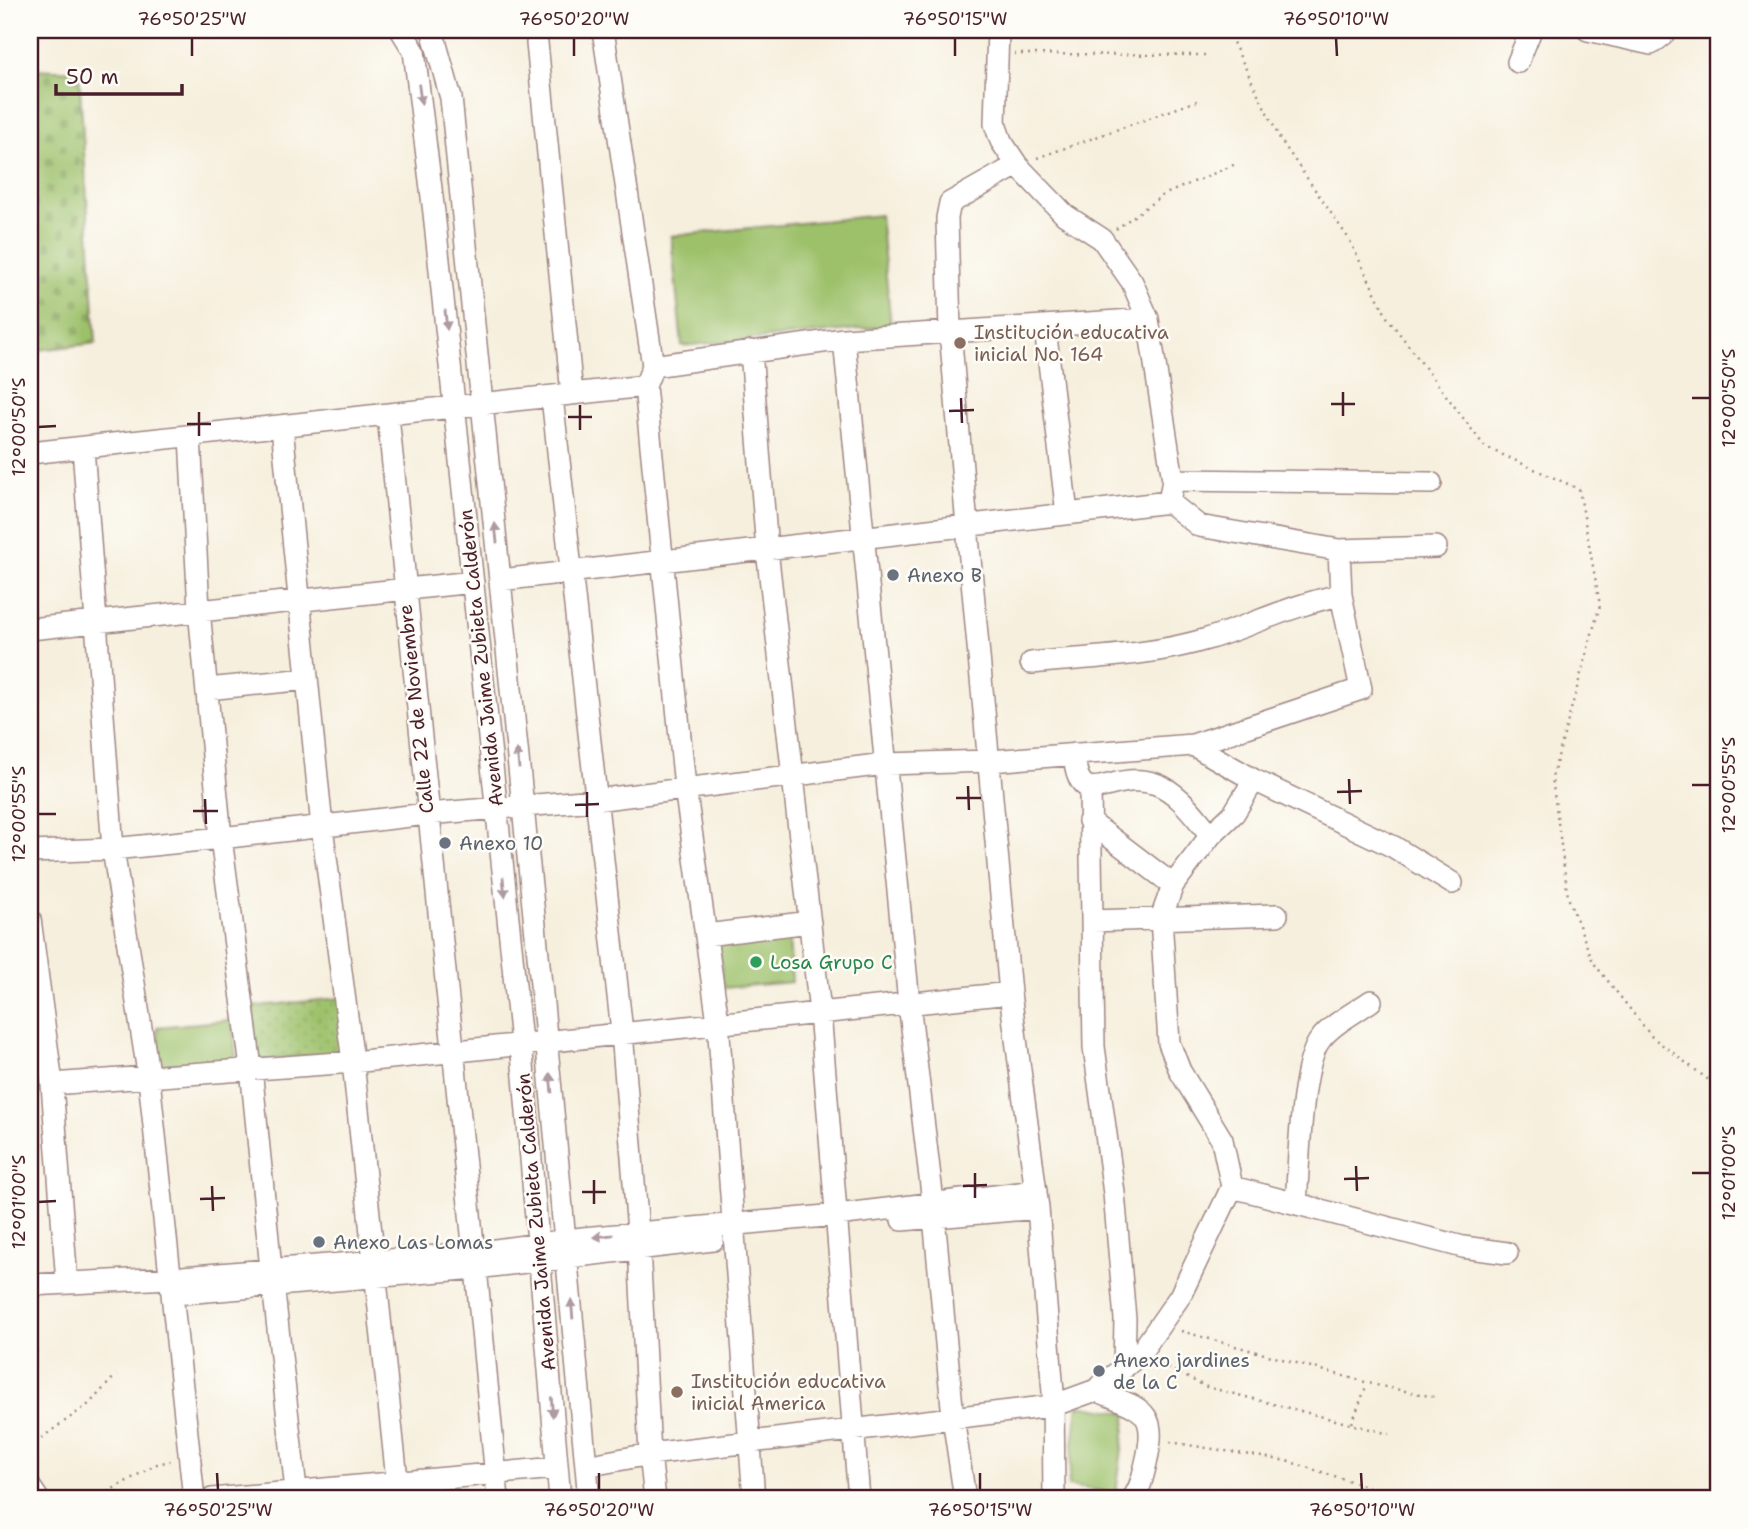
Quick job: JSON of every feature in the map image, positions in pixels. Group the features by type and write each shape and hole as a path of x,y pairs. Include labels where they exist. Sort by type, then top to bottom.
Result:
{"street":[{"name":"Avenida Jaime Zubieta Calderón","path":"401,30 414,51 455,408 520,1042 560,1499"},
{"name":"Avenida Jaime Zubieta Calderón","path":"432,30 451,98 547,1039 589,1499"},
{"path":"603,30 653,366 645,386 685,787 718,1022 754,1499"},
{"path":"998,30 995,124 1001,141 1017,165 1065,215 1102,239 1132,282 1148,319 1172,480 1168,502"},
{"path":"1518,62 1531,30"},
{"path":"1588,30 1651,44 1663,35 1664,30"},
{"path":"537,43 562,396 571,571 622,1032 639,1240 650,1454 655,1499"},
{"path":"1017,165 950,203 947,218 950,331 1010,993 1037,1200 1052,1406 1054,1499"},
{"path":"653,366 844,339 950,331 1045,328 1148,319"},
{"path":"1045,328 1067,514"},
{"path":"844,339 909,1003 953,1417 965,1499"},
{"path":"751,351 767,550 820,1012 859,1499"},
{"path":"30,453 645,386"},
{"name":"Calle 22 de Noviembre","path":"388,416 427,814 456,1050 498,1499"},
{"path":"282,427 322,827 353,1062 398,1490"},
{"path":"190,436 206,689 221,838 251,1068 296,1495"},
{"path":"83,448 113,849 149,1079 194,1499"},
{"path":"1172,480 1431,483"},
{"path":"500,580 1168,502 1199,526 1339,550 1436,547"},
{"path":"30,852 113,849 427,814 595,800 885,764 990,761 1193,745 1361,689 1341,595 1339,550"},
{"path":"30,629 473,582"},
{"path":"1031,663 1159,650 1208,639 1303,603 1341,595"},
{"path":"206,689 307,679"},
{"path":"1193,745 1254,780 1394,847 1452,883"},
{"path":"1073,754 1080,785 1090,789 1130,779 1156,784 1179,798 1211,835"},
{"path":"586,1466 650,1454 852,1432 1052,1406 1096,1390 1131,1362 1181,1296 1232,1187 1222,1140 1180,1070 1169,1042 1161,918 1173,885 1211,835 1234,813 1254,780"},
{"path":"1090,789 1094,1048 1114,1193 1131,1362"},
{"path":"1089,821 1173,885"},
{"path":"1092,921 1277,915"},
{"path":"30,919 52,1084 68,1283"},
{"path":"706,934 810,922"},
{"path":"52,1084 353,1062 547,1039 1010,993"},
{"path":"1296,1203 1308,1063 1319,1041 1371,1001"},
{"path":"1232,1187 1463,1247 1507,1253"},
{"path":"30,1285 68,1283 171,1286 475,1261 639,1240 1037,1200"},
{"path":"1096,1390 1133,1406 1144,1415 1153,1440 1142,1481 1132,1499"},
{"path":"212,1499 398,1490 496,1472 556,1468"},
{"path":"30,1487 38,1499"}],"path":[{"path":"1227,30 1280,139 1349,239 1387,317 1485,447 1579,489 1600,605 1552,778 1568,897 1593,962 1652,1037 1718,1087"},
{"path":"997,54 1208,55"},
{"path":"1017,165 1200,100"},
{"path":"1102,239 1163,195 1238,163"},
{"path":"1161,1325 1367,1382 1434,1397"},
{"path":"30,1356 40,1349"},
{"path":"1131,1362 1206,1387 1389,1434"},
{"path":"30,1446 89,1404 116,1375"},
{"path":"1352,1423 1367,1382"},
{"path":"1153,1440 1287,1461 1406,1499"},
{"path":"95,1499 158,1464 189,1455"}],"green space":[{"path":"30,69 79,71 96,343 30,351"},
{"path":"880,215 891,326 682,346 671,236"},
{"name":"Losa Grupo C","path":"789,937 792,982 723,988 719,942"},
{"path":"340,998 345,1052 255,1061 250,1007"},
{"path":"232,1020 236,1058 161,1065 157,1027"},
{"path":"1078,1405 1127,1413 1116,1493 1068,1486"}],"place":[{"name":"Institución educativa inicial No. 164","path":"960,343"},
{"name":"Anexo B","path":"893,575"},
{"name":"Anexo 10","path":"445,843"},
{"name":"Losa Grupo C","path":"756,962"},
{"name":"Anexo Las Lomas","path":"319,1242"},
{"name":"Anexo jardines de la C","path":"1099,1371"},
{"name":"Institución educativa inicial America","path":"677,1392"}]}
